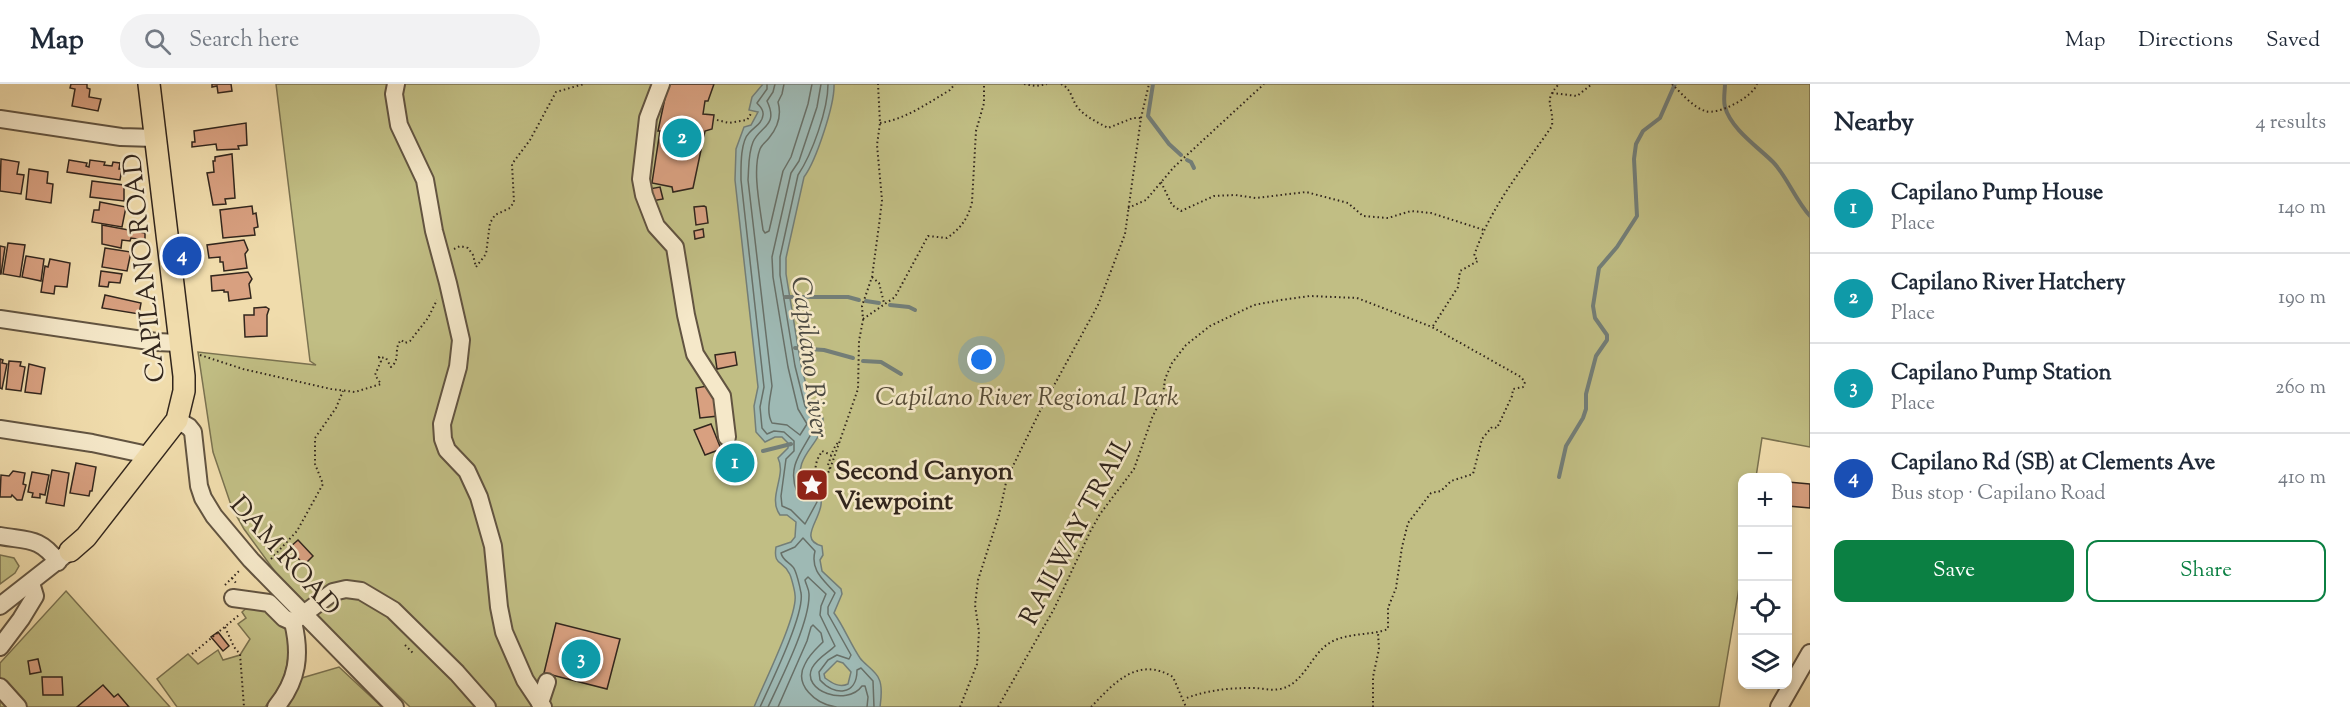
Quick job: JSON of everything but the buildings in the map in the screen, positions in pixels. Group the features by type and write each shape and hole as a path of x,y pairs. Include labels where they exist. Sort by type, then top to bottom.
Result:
{"main road":[{"name":"CAPILANO ROAD","path":"64,556 86,537 177,420 184,391 187,348 149,84"}],"street":[{"path":"396,84 394,94 399,125 425,180 434,231 461,340 461,353 442,424 443,439 447,450 467,471 479,497 493,546 504,632 525,680 542,705"},
{"path":"661,84 648,118 642,187 656,226 675,247 695,354 722,396 728,436"},
{"path":"0,119 121,137 155,138"},
{"path":"0,319 187,348"},
{"name":"DAM ROAD","path":"177,420 193,432 199,486 214,516 298,618 395,707"},
{"path":"0,429 92,443 148,456"},
{"path":"0,536 39,542 64,556 0,606"},
{"path":"0,647 35,596 32,583"},
{"path":"228,593 269,603 284,618 298,618 333,592 346,589 361,591 393,610 457,673 487,707"},
{"path":"276,707 291,684 298,657 298,618"},
{"path":"1779,707 1810,653"},
{"path":"542,705 547,682"},
{"path":"0,687 18,707"}],"path":[{"path":"446,273 456,247 468,248 473,255 476,267 483,261 490,223 495,215 510,208 514,202 512,165 530,140 556,92 584,84"},
{"path":"815,475 825,479 830,470 858,389 862,306 872,277 882,200 877,145 880,123 878,84"},
{"path":"880,123 909,114 950,90 955,84"},
{"path":"863,320 884,303 891,302 896,297 928,236 947,238 963,225 969,214 972,202 976,131 984,103 984,84"},
{"path":"1024,84 1036,86 1047,84"},
{"path":"1061,84 1067,87 1081,110 1092,120 1108,128 1133,118 1141,118"},
{"path":"960,707 977,664 979,632 975,605 978,580 999,515 1007,478 1040,411 1098,305 1125,234 1141,118 1149,84"},
{"path":"1128,208 1146,200 1174,167 1264,84"},
{"path":"1432,327 1458,287 1460,271 1478,261 1474,255 1484,230 1510,186 1552,126 1550,93 1559,84"},
{"path":"1550,93 1577,96 1592,84"},
{"path":"1672,84 1705,111 1722,110 1753,93 1757,84"},
{"path":"717,120 729,123 747,120 752,112"},
{"path":"1161,182 1172,206 1181,212 1214,196 1235,195 1256,198 1305,192 1348,203 1363,216 1388,218 1411,211 1421,212 1484,230"},
{"path":"872,277 879,283 884,303"},
{"name":"RAILWAY TRAIL","path":"998,707 1054,609 1100,514 1134,469 1152,418 1163,395 1172,363 1186,345 1210,326 1254,305 1310,296 1357,298 1432,327 1515,372 1525,382 1523,387 1513,388 1512,396 1497,428 1492,427 1482,439 1477,466 1473,474 1451,481 1441,491 1431,493 1408,523 1396,588 1388,608 1388,629 1378,633"},
{"path":"187,348 243,369 355,392 381,384 375,375 381,361 379,357 386,358 391,367 397,356 395,350 398,342 400,340 405,343 410,341 428,318"},
{"path":"260,570 297,531 323,484 315,464 315,438 336,408 343,391"},
{"path":"830,470 828,465 831,455 840,441"},
{"path":"812,485 817,460 822,451 831,455"},
{"path":"228,593 233,577"},
{"path":"192,654 239,615"},
{"path":"225,627 234,647 240,654 244,707"},
{"path":"1184,699 1211,690 1281,689 1292,684 1304,673 1323,648 1336,639 1378,633 1378,649 1373,676 1373,707"},
{"path":"1091,707 1121,679 1142,669 1152,668 1173,677 1186,707"}],"green space":[{"name":"Capilano River Regional Park","path":"276,84 1810,84 1810,447 1762,438 1757,473 1738,473 1738,594 1719,707 410,707 284,584 244,529 232,508 213,452 198,352 316,365 310,361"},
{"path":"0,555 14,558 19,566 15,573 0,584"},
{"path":"66,591 170,707 0,707 0,663"},
{"path":"252,603 261,604 287,625 288,659 283,678 273,697 265,707 177,707 157,679 188,654 198,664 218,650 223,660 240,655 250,639 238,624 246,618 242,612"},
{"path":"339,667 382,707 281,707 295,680"}],"water":[{"path":"763,84 834,84 824,132 814,159 804,177 786,258 786,274 801,365 811,404 823,418 822,428 804,458 800,476 802,488 805,491 817,491 821,498 821,506 811,537 814,542 822,546 823,555 820,560 822,571 841,589 842,594 834,613 860,658 879,679 880,707 754,707 786,633 794,605 795,593 791,577 787,569 777,560 775,553 776,547 791,542 795,537 796,522 787,515 780,515 775,501 780,472 778,458 788,448 788,443 782,437 775,437 765,442 756,432 754,406 758,387 735,180 736,149 744,127 751,125 758,112 749,110 752,97","holes":["837,661 843,663 851,672 848,684 839,685 825,678 824,674"]}],"waterway":[{"path":"1153,84 1148,116 1169,144 1181,155"},
{"path":"1559,477 1566,446 1586,409 1586,394 1596,356 1607,340 1607,335 1595,318 1593,306 1599,268 1617,247 1637,216 1634,159 1636,144 1643,131 1660,118 1675,84"},
{"path":"1725,84 1724,104 1733,123 1778,167 1810,216"},
{"path":"1187,160 1194,168"},
{"name":"Capilano River","path":"785,297 848,297 859,300"},
{"path":"866,301 879,303"},
{"path":"890,305 915,310"},
{"name":"Capilano River","path":"795,348 824,350 853,358"},
{"path":"863,361 881,362 901,374"},
{"path":"763,451 791,444"}],"place":[{"name":"Capilano River Hatchery","path":"682,138"},
{"name":"Capilano Rd (SB) at Clements Ave","path":"182,256"},
{"name":"Capilano Pump House","path":"735,463"},
{"name":"Second Canyon Viewpoint","path":"812,485"},
{"name":"Capilano Pump Station","path":"581,659"}]}
